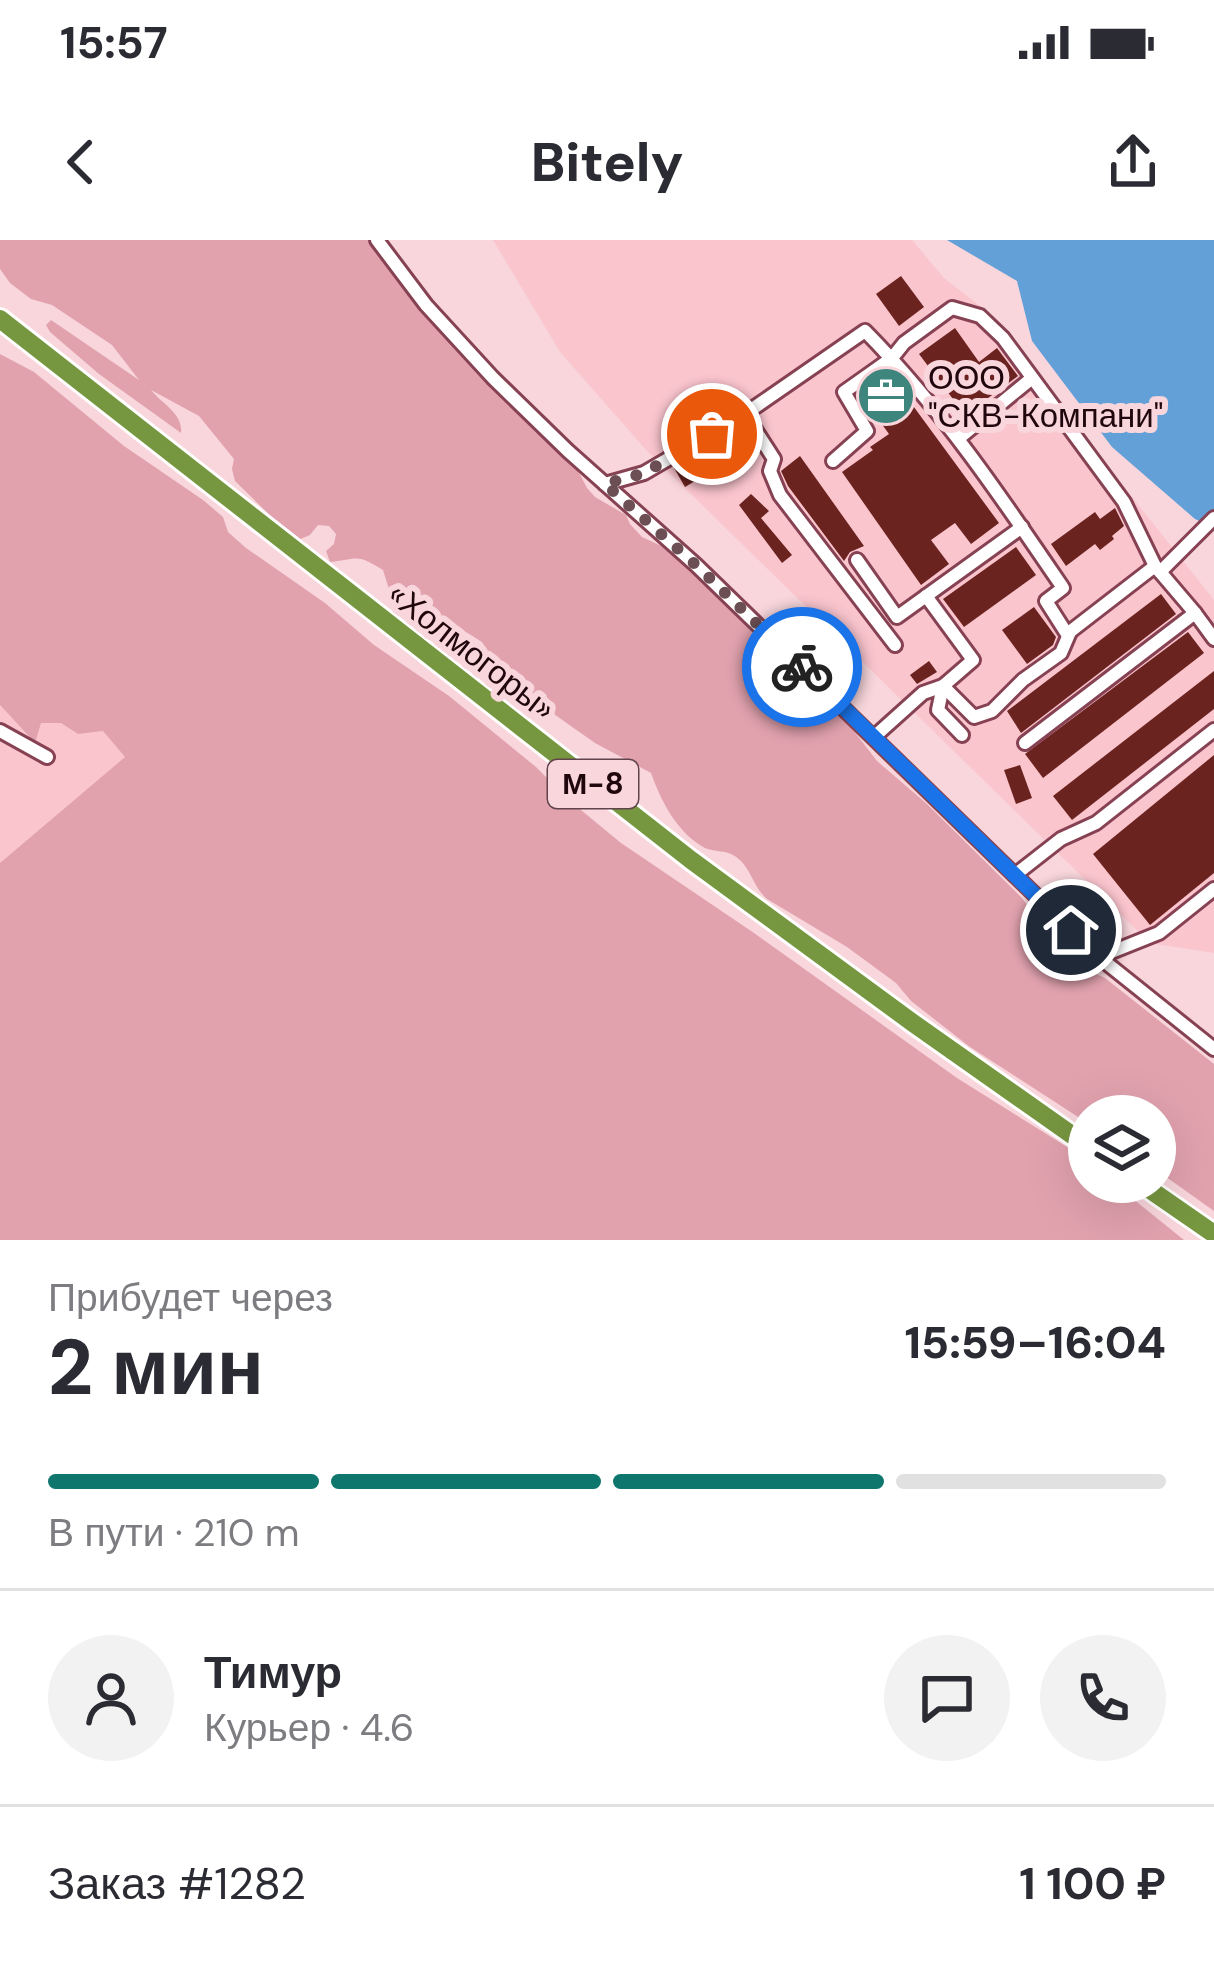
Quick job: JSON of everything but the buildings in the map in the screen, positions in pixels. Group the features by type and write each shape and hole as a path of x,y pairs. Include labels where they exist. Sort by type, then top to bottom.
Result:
{"highway":[{"name":"«Холмогоры»","path":"0,319 691,860 1068,1132"},
{"path":"1169,1203 1214,1234"}],"lane":[{"path":"377,240 426,305 493,378 696,565 1099,957 1214,1049"},
{"path":"832,461 867,431 844,392 952,308 980,316 1003,338 1124,502 1157,569 1214,639"},
{"path":"605,484 644,473 745,414 865,332 959,438 1064,588 1046,601 1070,632"},
{"path":"959,438 1032,378"},
{"path":"745,414 774,458 770,471 780,495 895,645"},
{"path":"943,686 974,717 992,711 1022,680 1061,653 1070,632 1157,569 1214,518"},
{"path":"857,560 897,616 1022,527"},
{"path":"874,737 923,693 943,686 973,660 926,596"},
{"path":"1025,743 1195,613"},
{"path":"943,686 938,710 962,735"},
{"path":"0,730 47,757"},
{"path":"1015,875 1060,839 1096,823 1214,730"},
{"path":"1099,957 1159,933 1214,890"}],"shaded area":[{"path":"0,240 373,240 529,423 573,461 595,497 626,515 642,537 668,549 697,575 788,670 847,722 877,761 1022,898 1059,964 1105,978 1214,1064 1214,1211 1176,1184 1176,1095 1068,1095 1068,1110 970,1047 847,947 767,899 739,859 695,842 671,815 651,773 595,743 541,705 517,708 490,675 488,651 482,642 444,619 420,623 410,617 393,602 383,570 367,561 330,562 326,551 336,534 329,526 318,525 298,540 289,534 235,481 234,459 199,416 151,390 175,414 181,433 99,374 50,332 46,325 51,320 139,380 112,345 52,305 31,299 0,269"},
{"path":"493,240 912,240 944,278 980,306 1214,600 1214,953 1150,943 647,451 560,352"},
{"path":"0,354 34,372 124,446 203,500 246,548 449,696 621,843 957,1078 1068,1147 1068,1203 1138,1203 1184,1240 0,1240 0,863 125,757 103,731 78,734 61,723 41,723 35,743 0,705"},
{"path":"0,705 34,743 41,723 62,723 78,734 103,731 125,757 0,863"}],"water":[{"path":"947,240 1214,240 1214,528 1195,519 1112,447 1032,341 1017,281"}],"way so far":[{"path":"712,434 644,473 605,484 802,667"}],"place":[{"name":"ООО \"СКВ-Компани\"","path":"886,396"}],"route":[{"path":"802,667 1071,930"}]}
